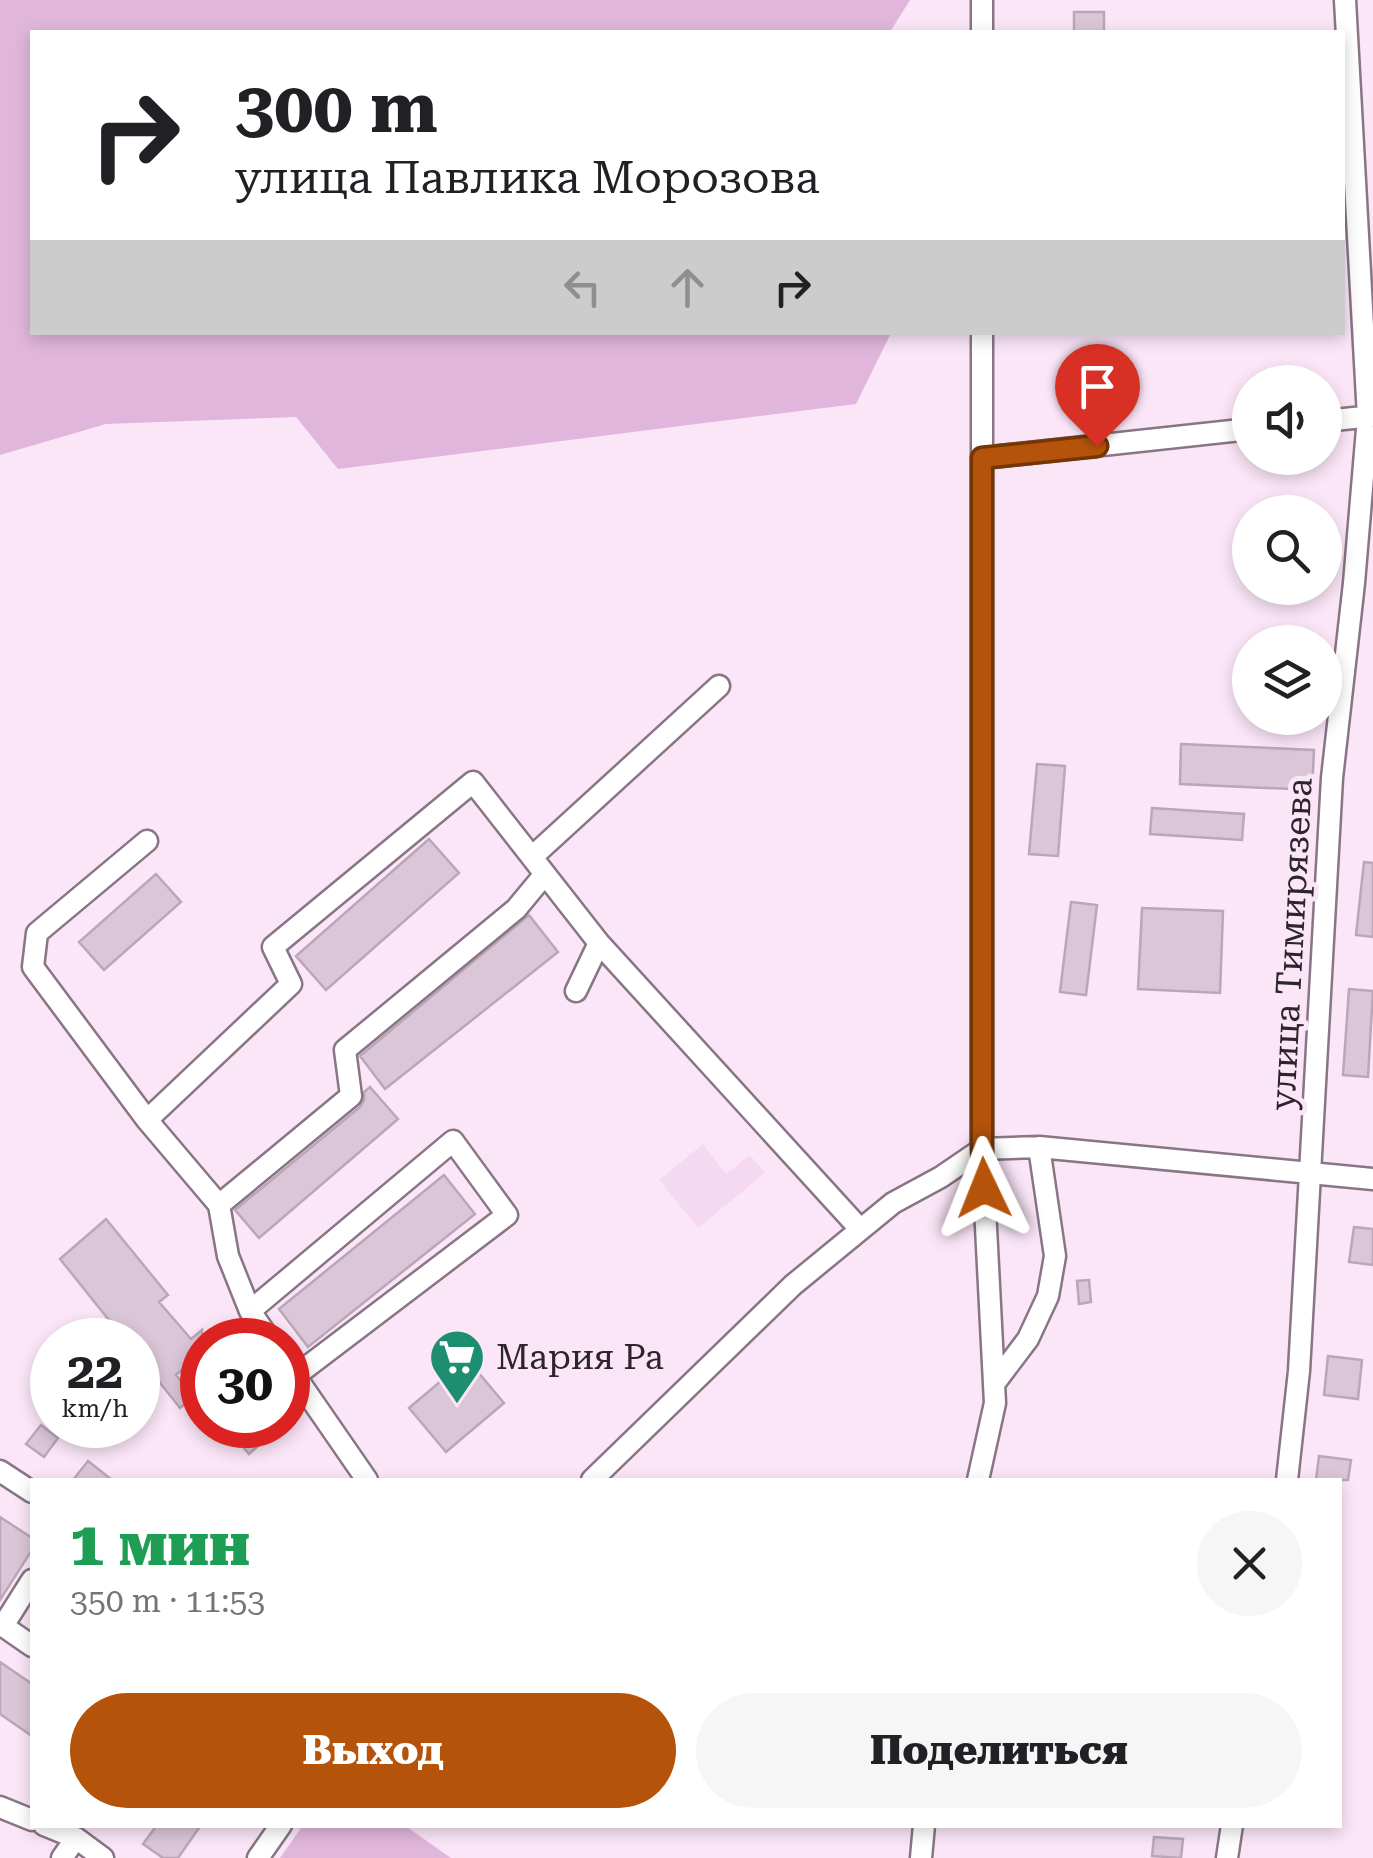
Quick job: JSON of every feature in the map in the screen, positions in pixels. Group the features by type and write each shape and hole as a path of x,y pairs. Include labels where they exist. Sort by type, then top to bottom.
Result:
{"street":[{"path":"982,0 982,30"},
{"name":"улица Тимирязева","path":"1287,1478 1299,1371 1332,778 1370,416 1345,0"},
{"path":"978,1478 995,1403 982,1149 982,335"},
{"path":"1342,419 1370,416"},
{"path":"982,458 1232,431"},
{"path":"220,1204 351,1096 346,1050 516,909 538,865 719,686"},
{"path":"147,1120 291,984 273,947 472,782 599,942 860,1229"},
{"path":"147,841 37,933 33,966 147,1120 220,1204 228,1256 255,1318"},
{"path":"576,991 599,942"},
{"path":"250,1311 453,1140 507,1215 310,1357"},
{"path":"994,1384 1028,1338 1048,1296 1055,1256 1039,1147"},
{"path":"594,1478 792,1285 893,1203 982,1149 1039,1147 1373,1179"},
{"path":"310,1398 366,1478"},
{"path":"2,1476 30,1491"},
{"path":"30,1583 3,1626 30,1645"},
{"path":"0,1806 30,1819"},
{"path":"51,1828 76,1838 103,1858"},
{"path":"258,1858 278,1828"},
{"path":"922,1858 924,1828"},
{"path":"1226,1858 1231,1828"},
{"path":"62,1858 76,1838"}],"shaded area":[{"path":"0,0 910,0 891,30 30,30 30,335 890,335 856,404 338,469 296,417 106,424 0,455"},
{"path":"703,1144 726,1174 750,1155 765,1173 698,1228 659,1180"},
{"path":"301,1828 408,1828 451,1858 280,1858"}],"building":[{"path":"1074,12 1104,12 1104,30 1074,30"},
{"path":"1181,744 1314,750 1312,790 1180,784"},
{"path":"1037,764 1065,766 1058,856 1029,854"},
{"path":"1152,808 1244,814 1242,840 1150,834"},
{"path":"429,839 459,873 326,990 296,956"},
{"path":"1364,862 1373,863 1373,937 1356,935"},
{"path":"156,874 181,902 104,970 79,942"},
{"path":"1071,902 1097,905 1086,995 1060,992"},
{"path":"1142,908 1223,911 1220,993 1138,989"},
{"path":"529,915 558,952 385,1089 360,1056"},
{"path":"1349,989 1373,991 1368,1077 1343,1075"},
{"path":"370,1087 398,1119 259,1238 235,1210 360,1107 364,1092"},
{"path":"444,1175 475,1214 310,1345 310,1318 286,1318 279,1309"},
{"path":"106,1219 168,1295 159,1302 180,1326 180,1371 176,1375 180,1380 180,1408 160,1383 160,1318 107,1318 60,1259"},
{"path":"1354,1227 1373,1229 1373,1265 1349,1262"},
{"path":"1089,1280 1091,1302 1079,1304 1077,1281"},
{"path":"1328,1356 1362,1360 1358,1399 1324,1395"},
{"name":"Мария Ра","path":"467,1359 504,1403 446,1452 409,1408"},
{"path":"32,1448 51,1448 44,1457"},
{"path":"1319,1456 1351,1460 1348,1480 1316,1478"},
{"path":"88,1461 109,1478 75,1478"},
{"path":"0,1517 30,1537 30,1553 0,1600"},
{"path":"0,1662 30,1683 30,1735 0,1714"},
{"path":"155,1828 199,1828 178,1858 163,1858 143,1844"},
{"path":"1154,1837 1183,1839 1181,1858 1152,1856"}],"place":[{"name":"Мария Ра","path":"457,1406"}],"route":[{"path":"984,1188 982,458 1097,446"}]}
